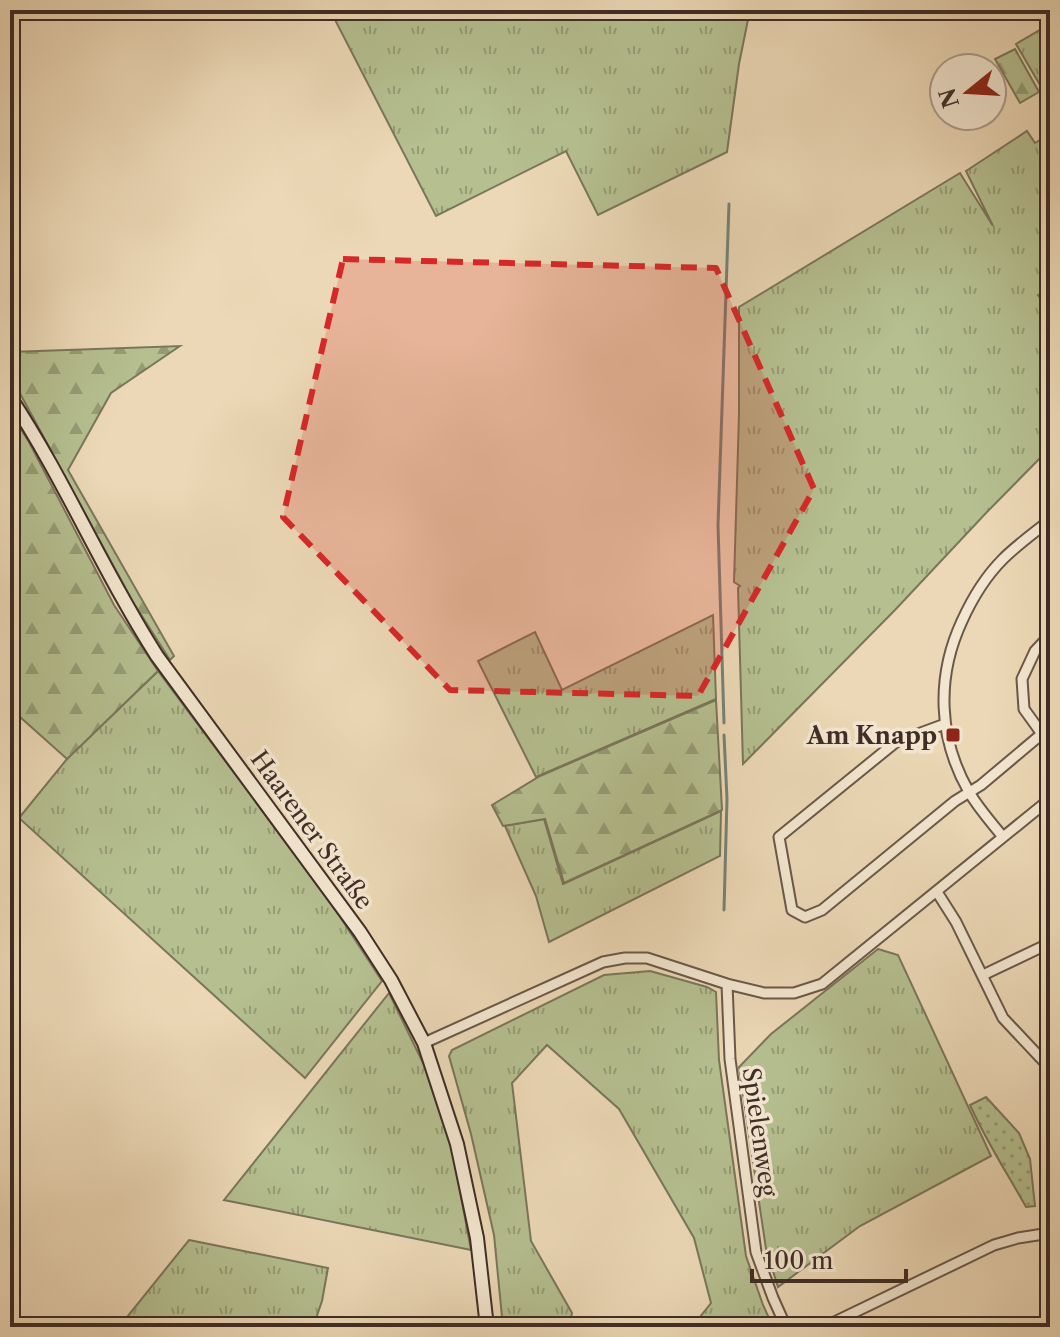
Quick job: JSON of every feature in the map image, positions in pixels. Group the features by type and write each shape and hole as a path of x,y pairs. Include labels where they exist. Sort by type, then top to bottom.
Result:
{"main road":[{"name":"Haarener Straße","path":"10,397 42,449 150,646 360,932 391,980 424,1043 457,1144 477,1238 487,1327"}],"street":[{"path":"1003,837 969,792 957,768 945,724 943,698 946,663 955,636 981,586 1001,561 1050,520"},
{"path":"945,724 896,742 779,837 792,910 805,917 822,910 1046,731 1024,709 1022,679 1035,651 1050,635"},
{"path":"424,1043 603,962 625,958 647,958 764,993 794,993 822,984 1050,799"},
{"path":"937,892 956,922 1003,1018 1050,1068"},
{"path":"983,975 1050,943"},
{"name":"Spielenweg","path":"727,984 730,1059 756,1252 786,1327"},
{"path":"824,1327 994,1245 1050,1233"}],"highlighted area":[{"path":"343,259 716,268 814,489 698,696 450,690 283,517"}],"green space":[{"path":"339,10 750,10 727,152 598,215 566,151 436,216 332,14"},
{"path":"1050,24 1050,102 1016,44"},
{"path":"1015,49 1039,92 1020,103 1008,82 1008,52"},
{"path":"1027,131 1035,143 1050,134 1050,289 1038,295 1043,302 1050,300 1050,448 743,764 740,586 734,582 739,307 960,173 993,226 966,171"},
{"path":"180,346 111,393 68,470 174,656 170,660 133,602 10,375 10,352"},
{"path":"10,412 29,442 114,605 158,671 67,759 10,708"},
{"path":"713,615 716,699 536,777 478,661 535,632 562,690"},
{"path":"158,671 329,900 382,981 305,1078 19,818 67,759"},
{"path":"716,700 722,810 564,883 545,819 503,826 492,805 540,776"},
{"path":"721,811 720,856 549,942 536,896 505,826 544,819 563,884"},
{"path":"878,949 898,955 991,1156 860,1226 778,1287 766,1249 739,1067 771,1034"},
{"path":"650,971 716,992 719,1060 746,1256 773,1327 692,1327 711,1303 694,1238 619,1109 547,1045 512,1083 531,1241 572,1313 569,1327 503,1327 494,1235 449,1056 452,1050 604,975"},
{"path":"389,993 424,1065 452,1149 471,1250 224,1200"},
{"path":"986,1097 1019,1133 1030,1159 1035,1206 1026,1207 970,1105"},
{"path":"189,1240 328,1268 313,1327 119,1327"}],"waterway":[{"path":"724,723 718,525 729,204"},
{"path":"724,735 727,799 724,910"}],"place":[{"name":"Am Knapp","path":"953,735"}]}
